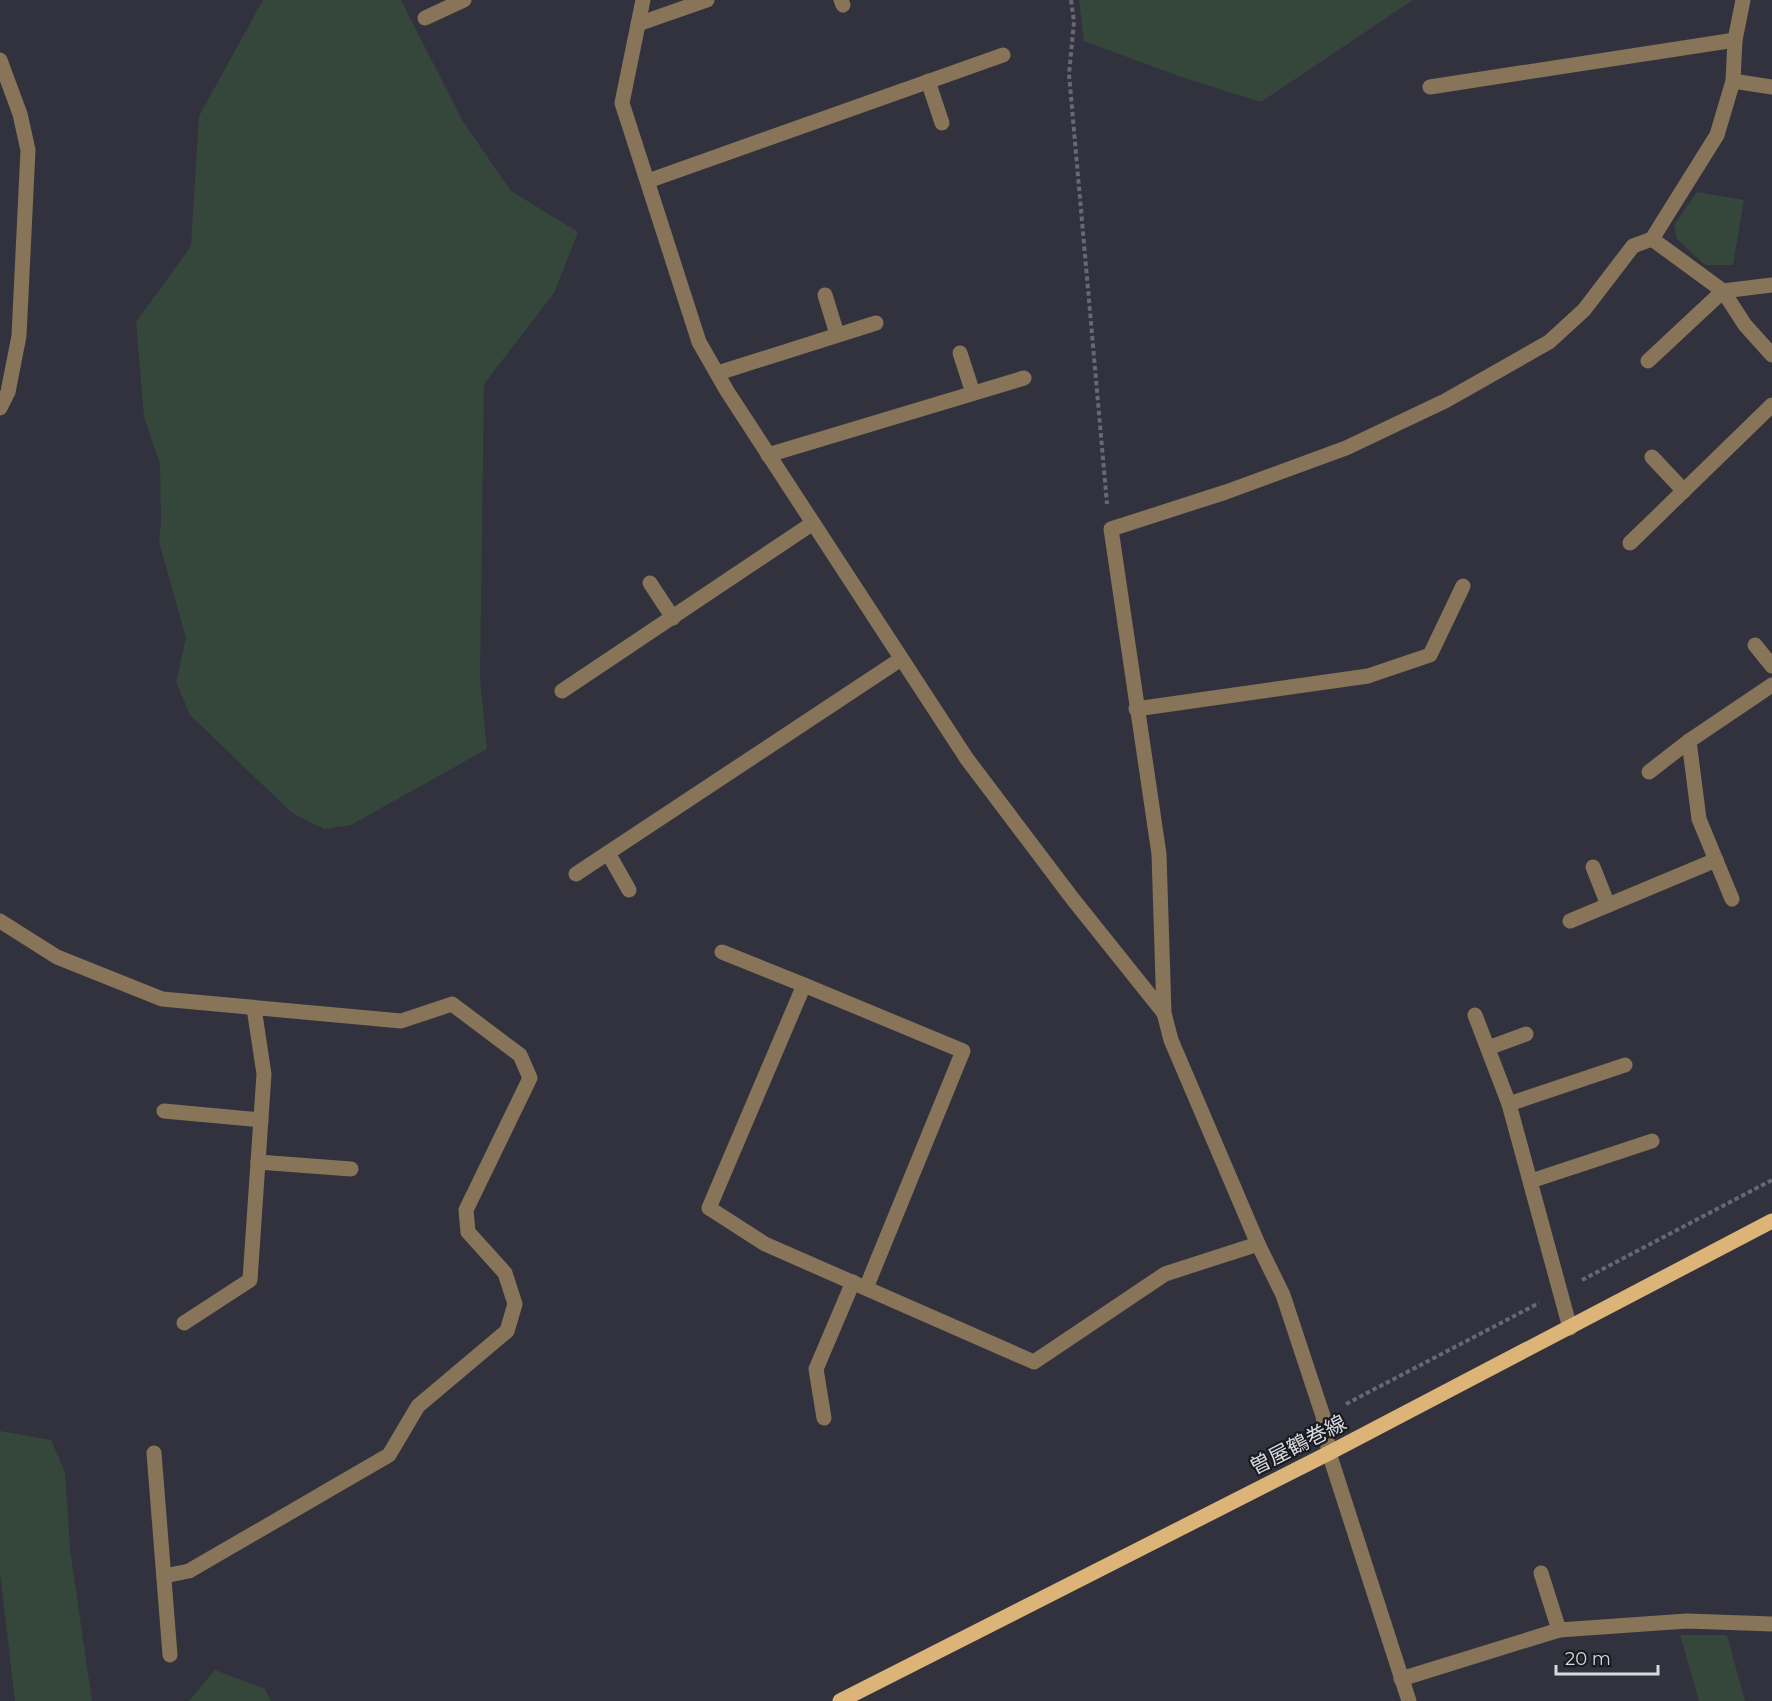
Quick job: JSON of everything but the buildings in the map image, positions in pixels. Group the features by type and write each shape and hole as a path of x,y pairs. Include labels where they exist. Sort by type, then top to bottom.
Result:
{"main road":[{"name":"曽屋鶴巻線","path":"840,1701 1329,1453 1772,1221"}],"street":[{"path":"425,18 464,0"},
{"path":"643,0 622,103 699,342 768,455 967,759 1072,898 1164,1013"},
{"path":"638,24 707,0"},
{"path":"1409,1701 1329,1453 1323,1416 1284,1295 1258,1244 1171,1040 1164,1013 1158,854 1111,529 1226,492 1346,448 1444,401 1549,342 1584,310 1633,246 1652,239 1717,135 1733,81 1735,40 1743,0"},
{"path":"1430,87 1735,40"},
{"path":"648,181 1003,55"},
{"path":"0,60 20,114 28,150 19,336 8,392 0,408"},
{"path":"928,81 942,123"},
{"path":"1733,81 1772,87"},
{"path":"1652,239 1723,291 1745,325 1772,355"},
{"path":"1648,361 1723,291 1772,285"},
{"path":"825,295 837,334"},
{"path":"718,373 876,322"},
{"path":"960,353 973,393"},
{"path":"768,455 1024,378"},
{"path":"1630,543 1772,405"},
{"path":"1652,457 1684,491"},
{"path":"562,691 813,523"},
{"path":"650,583 673,618"},
{"path":"1136,709 1368,676 1430,655 1462,586"},
{"path":"1755,645 1772,666"},
{"path":"576,874 901,659"},
{"path":"1649,772 1689,741 1772,685"},
{"path":"1689,741 1699,819 1732,899"},
{"path":"608,853 629,890"},
{"path":"1570,921 1716,860"},
{"path":"1593,867 1608,905"},
{"path":"0,921 57,957 162,999 401,1021 452,1004 520,1055 530,1078 466,1209 468,1232 505,1273 515,1304 507,1331 418,1406 389,1455 189,1571 164,1576"},
{"path":"722,952 963,1051 859,1285 816,1369 824,1418"},
{"path":"804,985 710,1208 765,1244 1034,1362 1165,1274 1258,1244"},
{"path":"184,1323 250,1280 264,1074 254,1008"},
{"path":"1475,1015 1509,1104 1570,1328"},
{"path":"1488,1048 1526,1034"},
{"path":"1509,1104 1625,1065"},
{"path":"164,1111 261,1120"},
{"path":"1531,1181 1652,1141"},
{"path":"258,1162 351,1169"},
{"path":"154,1453 170,1655"},
{"path":"1541,1573 1559,1630"},
{"path":"1401,1679 1559,1630 1687,1621 1772,1624"}],"path":[{"path":"1071,0 1074,22 1069,74 1111,529"},
{"path":"1353,1401 1356,1406"}],"green space":[{"path":"263,0 401,0 462,120 511,191 578,232 554,293 484,384 480,679 487,749 351,825 324,829 292,813 190,715 176,682 186,638 159,542 160,464 144,417 136,322 191,246 199,116"},
{"path":"1079,0 1413,0 1261,102 1184,78 1084,41"},
{"path":"1697,192 1744,200 1733,265 1705,265 1677,239 1674,225"},
{"path":"0,1431 51,1440 65,1472 70,1549 92,1701 15,1701 0,1573"},
{"path":"1680,1635 1727,1635 1745,1701 1699,1701"},
{"path":"215,1670 265,1689 271,1701 189,1701"}]}
